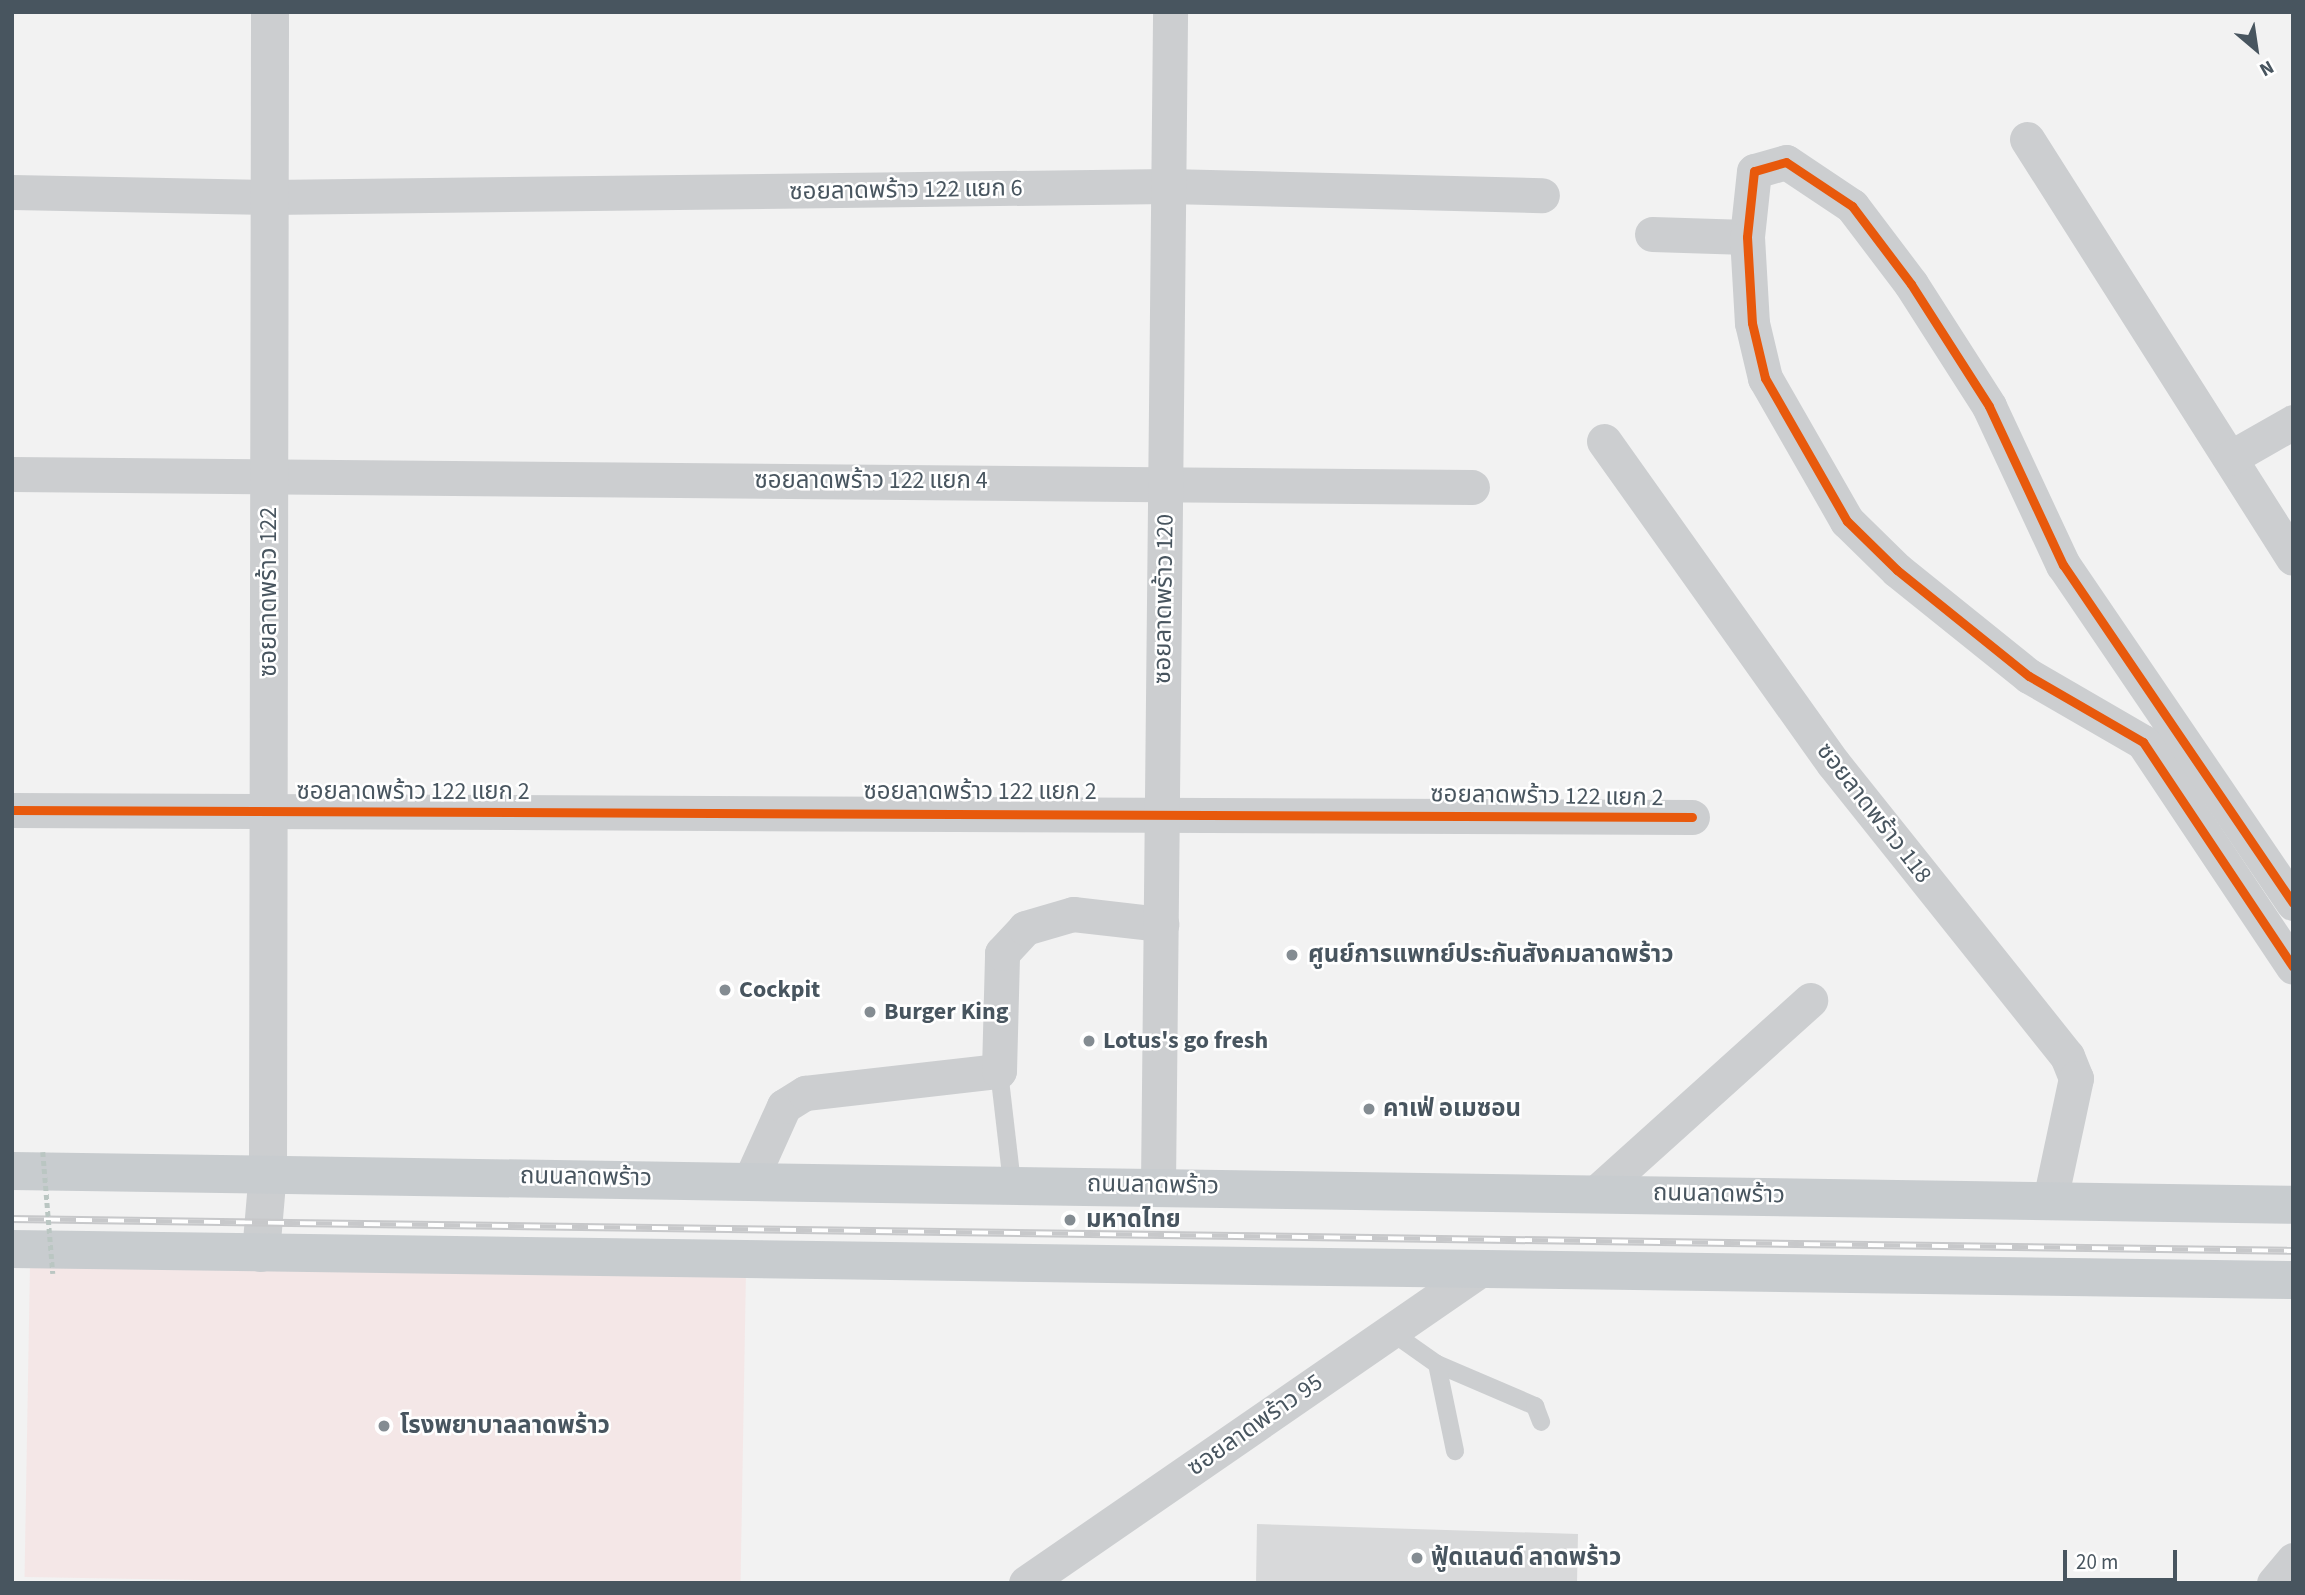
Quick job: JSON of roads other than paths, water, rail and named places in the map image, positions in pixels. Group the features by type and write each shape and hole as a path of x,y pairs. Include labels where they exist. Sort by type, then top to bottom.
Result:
{"main road":[{"name":"ถนนลาดพร้าว","path":"28,1161 268,1172 2293,1205"},
{"path":"12,1249 2293,1280"}],"street":[{"name":"ซอยลาดพร้าว 122","path":"261,1253 268,1172 270,12"},
{"name":"ซอยลาดพร้าว 120","path":"1158,1185 1170,12"},
{"path":"2027,139 2293,558"},
{"path":"2293,902 2063,565 1990,406 1852,206 1786,162 1754,171 1747,237 1752,323 1765,378 1847,521 1897,570 2029,676 2143,742 2293,967"},
{"name":"ซอยลาดพร้าว 122 แยก 6","path":"12,192 270,197 1168,186 1542,195"},
{"path":"1652,234 1747,237"},
{"path":"2230,458 2293,422"},
{"name":"ซอยลาดพร้าว 118","path":"1604,441 1833,763 2067,1056 2076,1078 2050,1200"},
{"name":"ซอยลาดพร้าว 122 แยก 4","path":"12,474 1472,486"},
{"name":"ซอยลาดพร้าว 122 แยก 2","path":"12,810 1162,811 1692,817"},
{"path":"751,1179 784,1106 804,1093 999,1071 1002,953 1025,928 1073,914 1161,924"},
{"path":"1597,1192 1810,1000"},
{"name":"ซอยลาดพร้าว 95","path":"1026,1583 1483,1267"},
{"path":"2274,1583 2293,1560"}],"lane":[{"path":"999,1071 1012,1184"},
{"path":"1390,1331 1437,1364 1535,1406 1541,1422"},
{"path":"1437,1364 1455,1451"}],"railway":[{"path":"12,1219 2293,1251"}],"place":[{"name":"ศูนย์การแพทย์ประกันสังคมลาดพร้าว","path":"1292,955"},
{"name":"Cockpit","path":"725,990"},
{"name":"Burger King","path":"870,1012"},
{"name":"Lotus's go fresh","path":"1089,1041"},
{"name":"คาเฟ่ อเมซอน","path":"1369,1109"},
{"name":"มหาดไทย","path":"1070,1220"},
{"name":"โรงพยาบาลลาดพร้าว","path":"384,1426"},
{"name":"ฟู้ดแลนด์ ลาดพร้าว","path":"1417,1558"}]}
